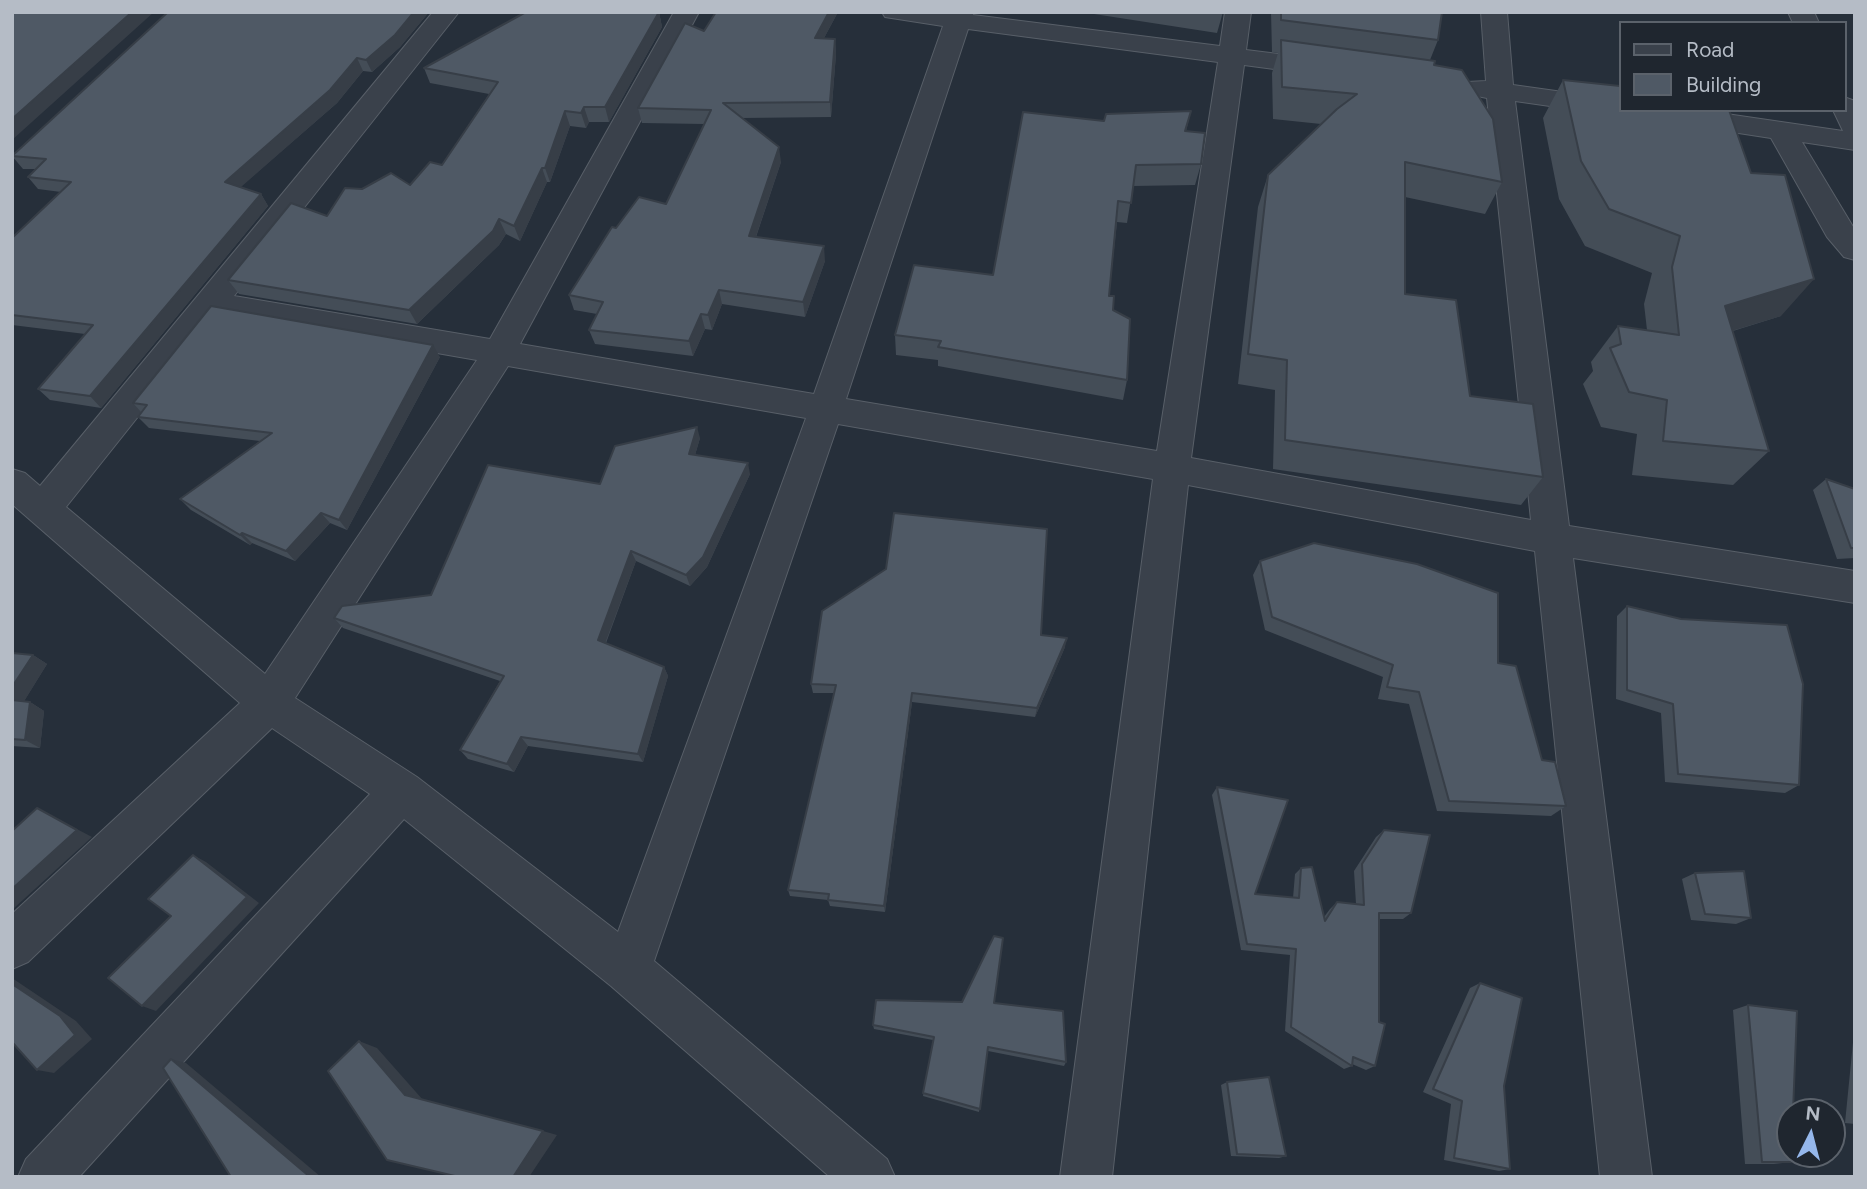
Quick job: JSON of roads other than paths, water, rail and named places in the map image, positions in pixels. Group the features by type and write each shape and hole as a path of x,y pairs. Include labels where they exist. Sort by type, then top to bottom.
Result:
{"street":[{"path":"447,12 212,303 28,496 268,703 402,791 628,969 869,1177"},
{"path":"12,946 268,703 499,353 687,12"},
{"path":"894,12 959,17 1353,72"},
{"path":"1086,1177 1172,468 1238,12"},
{"path":"1494,12 1500,91 1626,1177"},
{"path":"628,969 826,408 959,17"},
{"path":"1447,84 1618,108"},
{"path":"1846,109 1855,128"},
{"path":"1653,112 1855,141"},
{"path":"1781,130 1838,230 1855,250"},
{"path":"212,303 1172,468 1552,539 1855,587"},
{"path":"44,1177 402,791"}]}
